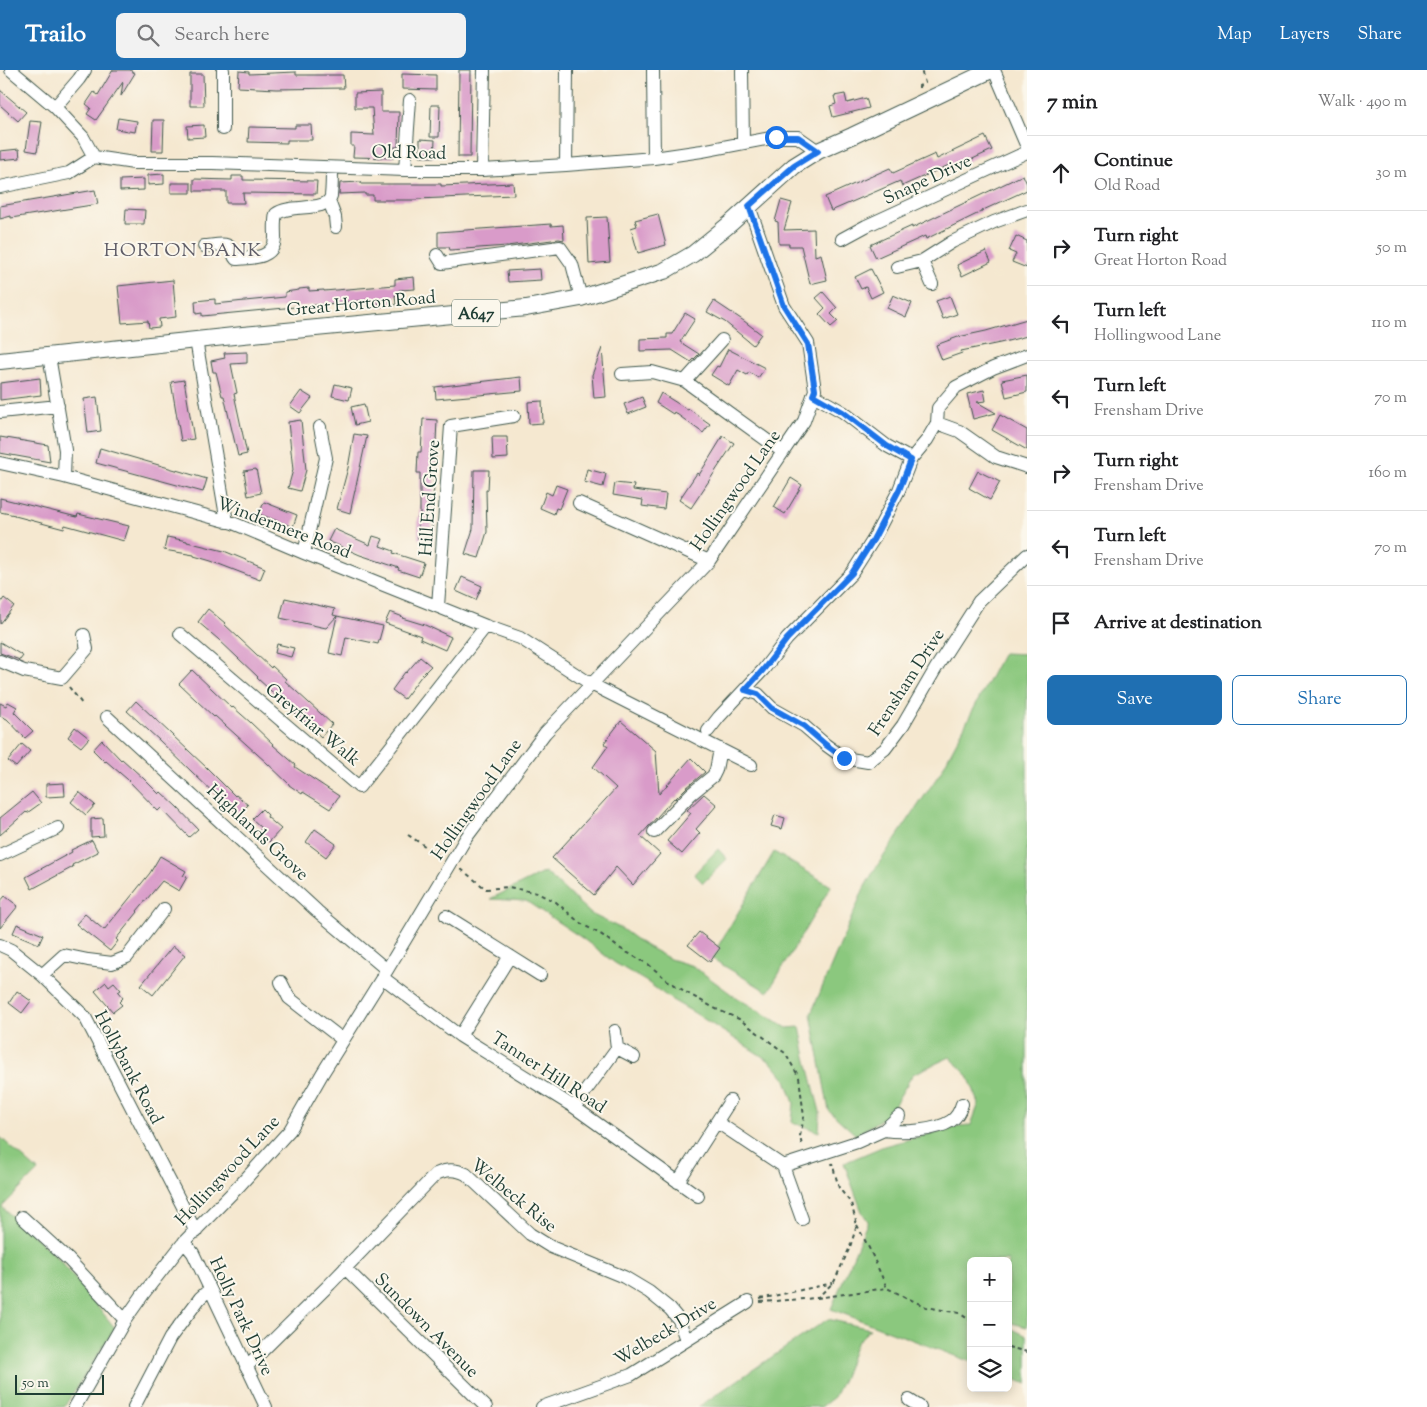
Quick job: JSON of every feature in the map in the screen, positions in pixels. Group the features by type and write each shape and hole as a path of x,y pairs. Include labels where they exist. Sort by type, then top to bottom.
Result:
{"main road":[{"name":"Great Horton Road","path":"0,361 526,308 581,298 664,270 693,254 731,223 794,166 818,151 992,70"}],"street":[{"path":"0,187 69,173 94,157 83,137 55,107 11,70"},
{"path":"55,107 85,70"},
{"path":"223,70 223,129"},
{"path":"482,170 484,70"},
{"path":"566,165 567,70"},
{"path":"653,70 654,158"},
{"path":"742,70 743,143"},
{"path":"992,70 1027,147"},
{"path":"405,170 410,100"},
{"name":"Old Road","path":"94,157 134,163 212,163 405,170 482,170 654,158 776,137 798,137 818,151"},
{"name":"Snape Drive","path":"842,239 866,226 1027,152"},
{"path":"332,168 329,200 335,217 336,227"},
{"path":"204,246 227,246 231,248 236,259 267,254 272,249 275,241 275,218 280,210 314,207 325,204 329,200"},
{"name":"Hollingwood Lane","path":"75,1407 125,1320 144,1293 184,1242 240,1186 290,1130 466,838 545,733 709,561 804,421 815,390 808,344 784,306 749,206"},
{"path":"897,267 922,261 952,242 994,222 1027,210"},
{"path":"437,255 442,263 560,247 572,264 581,298"},
{"path":"922,261 932,284"},
{"path":"196,340 227,522"},
{"path":"686,380 722,340"},
{"path":"708,731 763,670 787,639 852,573 873,540 899,490 911,460 927,440 937,423 938,408 956,387 993,368 1027,355"},
{"path":"49,356 65,450 64,477"},
{"path":"622,374 652,372 686,380 783,452"},
{"path":"813,395 843,412 887,446 911,460"},
{"path":"0,412 58,406"},
{"name":"Hill End Grove","path":"438,606 451,426 514,416"},
{"path":"937,423 959,432 996,458 1027,467"},
{"path":"304,553 326,458 320,427"},
{"name":"Windermere Road","path":"0,463 64,477 227,522 520,638 591,684 751,765"},
{"path":"579,502 709,561"},
{"name":"Frensham Drive","path":"745,690 758,694 772,708 804,726 844,758 868,762 885,749 903,725 936,668 979,601 1027,555"},
{"name":"Greyfriar Walk","path":"180,634 359,786 486,626"},
{"path":"0,661 24,671 62,678 87,648 84,635"},
{"name":"Highlands Grove","path":"107,717 385,974"},
{"path":"654,832 691,794 713,776 720,749"},
{"path":"0,855 58,828"},
{"path":"42,974 64,954 112,963 126,957 164,909"},
{"path":"446,916 540,975"},
{"name":"Hollybank Road","path":"0,945 11,950 42,974 86,1017 196,1232"},
{"path":"460,1036 510,956"},
{"name":"Tanner Hill Road","path":"385,974 460,1036 574,1107 698,1196"},
{"path":"281,982 289,998 343,1040"},
{"path":"574,1107 617,1048 615,1030"},
{"path":"617,1048 634,1057"},
{"path":"678,1182 730,1101"},
{"path":"884,1130 894,1132 915,1131 944,1124 956,1117 962,1104"},
{"path":"783,1166 857,1142 884,1130 899,1116"},
{"path":"718,1122 783,1166 802,1219"},
{"name":"Welbeck Rise","path":"246,1367 436,1174 450,1170 466,1174 530,1234 551,1247 624,1277 649,1292 670,1308 679,1320 686,1340"},
{"path":"22,1217 69,1260 125,1320"},
{"name":"Holly Park Drive","path":"184,1242 193,1253 266,1407"},
{"name":"Sundown Avenue","path":"345,1268 486,1407"},
{"path":"134,1407 170,1338 200,1298 210,1289"},
{"name":"Welbeck Drive","path":"542,1407 632,1375 748,1302"},
{"path":"909,1400 920,1407"}],"path":[{"path":"62,678 83,705"},
{"path":"408,836 451,863 486,889 509,887 537,893 556,902 580,923 648,964 667,980 689,994 738,1019 785,1053 799,1077 804,1117 800,1136 804,1158"},
{"path":"832,1151 832,1167 839,1188 851,1203 857,1225 887,1288"},
{"path":"817,1298 834,1282 850,1247 857,1225"},
{"path":"748,1302 834,1282"},
{"path":"748,1302 817,1298 887,1288 926,1307 959,1313 967,1318"},
{"path":"1012,1348 1027,1352"}],"green space":[{"path":"1003,653 1027,654 1027,1327 1012,1323 1012,1257 967,1257 967,1360 831,1309 868,1221 862,1212 844,1163 884,1146 959,1126 971,1125 979,1103 968,1076 950,1057 913,1074 889,1114 856,1135 829,1111 811,1014 864,888 940,773"},
{"path":"718,849 727,859 703,883 694,874"},
{"path":"774,852 831,886 768,992 711,958"},
{"path":"545,872 591,914 622,929 641,943 670,959 693,966 734,996 787,1028 800,1027 820,1112 819,1132 792,1122 794,1103 786,1080 771,1062 615,963 582,938 526,901 490,899"},
{"path":"0,1137 38,1171 2,1207 58,1258 115,1328 64,1407 0,1407"},
{"path":"828,1319 870,1329 856,1343 844,1377 834,1397 821,1407 698,1407"},
{"path":"1012,1329 1027,1336 1027,1384 1012,1378"}],"building":[{"path":"113,70 131,70 135,73 121,96 123,82 96,120 87,114 91,108 86,104 94,92 98,95"},
{"path":"459,70 471,70 470,157 458,157"},
{"path":"239,71 249,72 249,74 296,72 296,75 343,75 344,88 276,89 238,87"},
{"path":"190,74 203,74 204,106 190,106"},
{"path":"402,74 436,75 436,90 402,89"},
{"path":"0,90 26,112 18,121 0,105"},
{"path":"381,92 381,112 399,112 398,147 394,147 394,158 353,157 354,146 351,146 351,134 374,135 372,108 355,108 355,93"},
{"path":"845,94 847,103 866,98 869,108 833,117 830,106 836,104 834,96"},
{"path":"431,105 440,105 439,137 430,137"},
{"path":"118,118 137,121 135,132 116,129"},
{"path":"153,120 164,120 163,151 152,151"},
{"path":"30,121 42,122 37,152 26,150"},
{"path":"204,125 205,137 188,138 187,126"},
{"path":"295,125 311,125 312,140 287,140 287,143 248,142 249,127 295,128"},
{"path":"985,136 992,150 951,169 949,165 902,186 900,181 831,211 825,197 890,168 893,173 935,154 937,159"},
{"path":"420,139 435,140 434,157 420,157"},
{"path":"19,149 20,158 0,160 0,151"},
{"path":"164,174 164,184 148,185 148,175"},
{"path":"1023,175 1027,184 1027,190 926,239 925,236 876,258 870,245 912,226 912,228"},
{"path":"232,176 243,176 243,180 317,181 316,194 243,193 244,203 226,203 226,191 194,191 194,179 232,180"},
{"path":"144,179 144,190 120,191 120,180"},
{"path":"361,182 361,184 441,184 441,186 513,183 514,195 417,200 373,200 373,195 365,195 365,193 339,194 340,183"},
{"path":"171,183 191,183 191,193 171,193"},
{"path":"95,190 98,204 0,219 0,206"},
{"path":"781,200 792,203 784,230 814,229 815,256 821,254 827,280 810,284 801,246 779,244 778,222 775,221"},
{"path":"126,209 145,210 144,224 125,224"},
{"path":"658,214 666,245 638,253 631,228 637,226 635,220"},
{"path":"607,217 610,262 589,264 587,218"},
{"path":"551,224 551,226 563,225 564,240 450,250 449,247 438,247 438,232"},
{"path":"1016,236 1027,241 1027,268 1012,262 1016,254 1009,251"},
{"path":"986,251 991,262 962,276 957,265"},
{"path":"540,269 541,280 508,282 507,271"},
{"path":"871,269 883,292 871,298 866,287 861,289 855,277"},
{"path":"414,277 415,289 399,290 399,295 395,295 396,305 378,307 378,299 202,316 202,313 196,314 195,301 215,299 215,304 285,297 285,292 299,289 309,288 309,291 324,291 395,285 395,279"},
{"path":"173,280 176,317 159,319 160,327 149,328 148,321 122,323 118,286"},
{"path":"823,292 837,308 831,314 838,321 831,327 819,314 825,308 816,298"},
{"path":"893,295 912,303 906,317 887,308"},
{"path":"950,296 957,314 943,319 936,301"},
{"path":"714,301 761,334 753,345 725,322 707,312"},
{"path":"685,313 695,319 680,342 699,354 691,362 672,350 640,351 640,339 667,338 667,334 672,334"},
{"path":"1027,319 1027,336 961,351 962,353 942,360 936,345 958,337"},
{"path":"602,348 606,397 594,398 592,375"},
{"path":"728,349 765,368 758,378 749,372 747,375 738,370 729,386 711,375 717,366 719,367"},
{"path":"247,352 247,363 231,364 237,393 234,394 247,454 238,456 224,396 222,396 216,372 213,372 211,361 225,358 224,353"},
{"path":"1027,375 1027,392 1006,397 1002,380"},
{"path":"521,377 522,391 436,399 435,387"},
{"path":"40,378 41,395 0,400 0,383"},
{"path":"184,380 194,439 181,441 171,382"},
{"path":"335,384 352,388 349,400 332,396"},
{"path":"984,390 986,401 977,402 996,413 973,419 967,394"},
{"path":"301,391 312,398 300,413 290,406"},
{"path":"661,393 710,424 703,433 674,412 673,414 656,403"},
{"path":"97,397 101,431 88,433 84,399"},
{"path":"642,397 646,407 628,414 624,404"},
{"path":"542,401 543,423 529,424 528,402"},
{"path":"364,404 368,422 355,425 351,407"},
{"path":"1000,415 1027,430 1027,450 992,430"},
{"path":"423,419 437,420 432,539 418,539 420,473 417,473 418,452 421,452"},
{"path":"301,420 306,470 300,491 288,488 293,470 288,422"},
{"path":"354,434 367,436 350,513 337,509 348,468"},
{"path":"723,436 734,443 691,508 679,500 697,473 699,475"},
{"path":"0,437 48,445 50,462 0,453"},
{"path":"492,437 507,437 508,458 493,459"},
{"path":"100,448 207,479 203,492 96,463"},
{"path":"256,469 261,493 248,496 244,471"},
{"path":"587,469 606,474 603,487 584,482"},
{"path":"474,470 489,470 488,490 486,490 487,532 479,558 465,554 473,529"},
{"path":"978,471 1000,482 990,500 969,488"},
{"path":"791,478 802,485 785,514 774,507"},
{"path":"615,483 634,485 633,490 666,494 664,509 642,506 643,500 613,495"},
{"path":"556,485 567,489 559,509 556,508 554,514 540,508 546,492 552,495"},
{"path":"0,498 77,517 78,514 129,526 124,541 65,525 64,529 0,512"},
{"path":"264,502 297,515 293,527 259,514"},
{"path":"334,529 370,545 373,536 383,539 380,546 394,551 393,553 424,563 419,577 328,541"},
{"path":"167,537 224,551 265,568 260,580 194,555 164,550"},
{"path":"462,577 482,586 476,600 456,591"},
{"path":"4,598 14,606 0,624 0,604"},
{"path":"285,598 335,609 333,615 337,616 326,628 280,618"},
{"path":"208,609 271,668 272,666 286,679 285,681 332,724 321,737 198,622"},
{"path":"390,612 451,637 445,650 420,639 421,636 385,623"},
{"path":"337,616 383,626 378,644 346,637 342,656 329,653"},
{"path":"0,642 23,656 20,660 0,653"},
{"path":"277,644 294,648 291,657 275,653"},
{"path":"420,657 431,666 404,699 392,690 405,672"},
{"path":"192,670 296,765 295,767 339,796 330,809 289,785 179,684"},
{"path":"136,701 235,796 248,805 239,815 127,711"},
{"path":"8,702 17,707 14,712 33,731 25,738 7,719 0,716 0,703 6,706"},
{"path":"621,721 656,751 659,794 691,758 705,772 674,798 640,836 660,854 633,885 616,867 594,895 552,858 616,788 593,767 608,746 604,743"},
{"path":"75,727 89,738 81,747 68,737"},
{"path":"102,740 159,794 161,792 198,829 189,837 161,808 158,811 127,779 105,762 93,750"},
{"path":"22,744 30,751 16,767 8,761"},
{"path":"64,783 65,796 46,797 46,784"},
{"path":"32,792 41,803 26,812 0,835 0,818"},
{"path":"79,792 95,805 86,815 71,802"},
{"path":"704,794 717,805 696,829 700,833 682,854 667,841 691,813 687,810"},
{"path":"262,809 268,815 267,817 281,829 269,842 258,832 262,828 252,819"},
{"path":"775,815 785,818 782,829 771,826"},
{"path":"103,818 104,836 91,837 91,819"},
{"path":"315,829 336,844 326,857 306,842"},
{"path":"92,840 98,852 32,889 26,877 72,852 71,850"},
{"path":"160,856 186,871 183,876 187,877 179,891 162,881 116,939 118,941 110,951 76,924 85,914 104,930 150,873"},
{"path":"5,896 18,906 0,928 0,902"},
{"path":"17,924 43,935 39,944 13,933"},
{"path":"699,932 720,948 710,962 688,945"},
{"path":"173,946 185,955 153,995 141,985"},
{"path":"106,982 109,986 114,982 121,990 118,992 123,998 119,1002 122,1005 113,1012 95,991"},
{"path":"17,991 31,1001 22,1013 9,1003"}],"district":[{"name":"HORTON BANK","path":"183,249"}],"route":[{"path":"776,137 798,137 818,151 794,166 749,206 784,306 808,344 815,390 813,395 843,412 887,446 911,460 899,490 873,540 852,573 787,639 745,690 758,694 772,708 804,726 844,758"}]}
